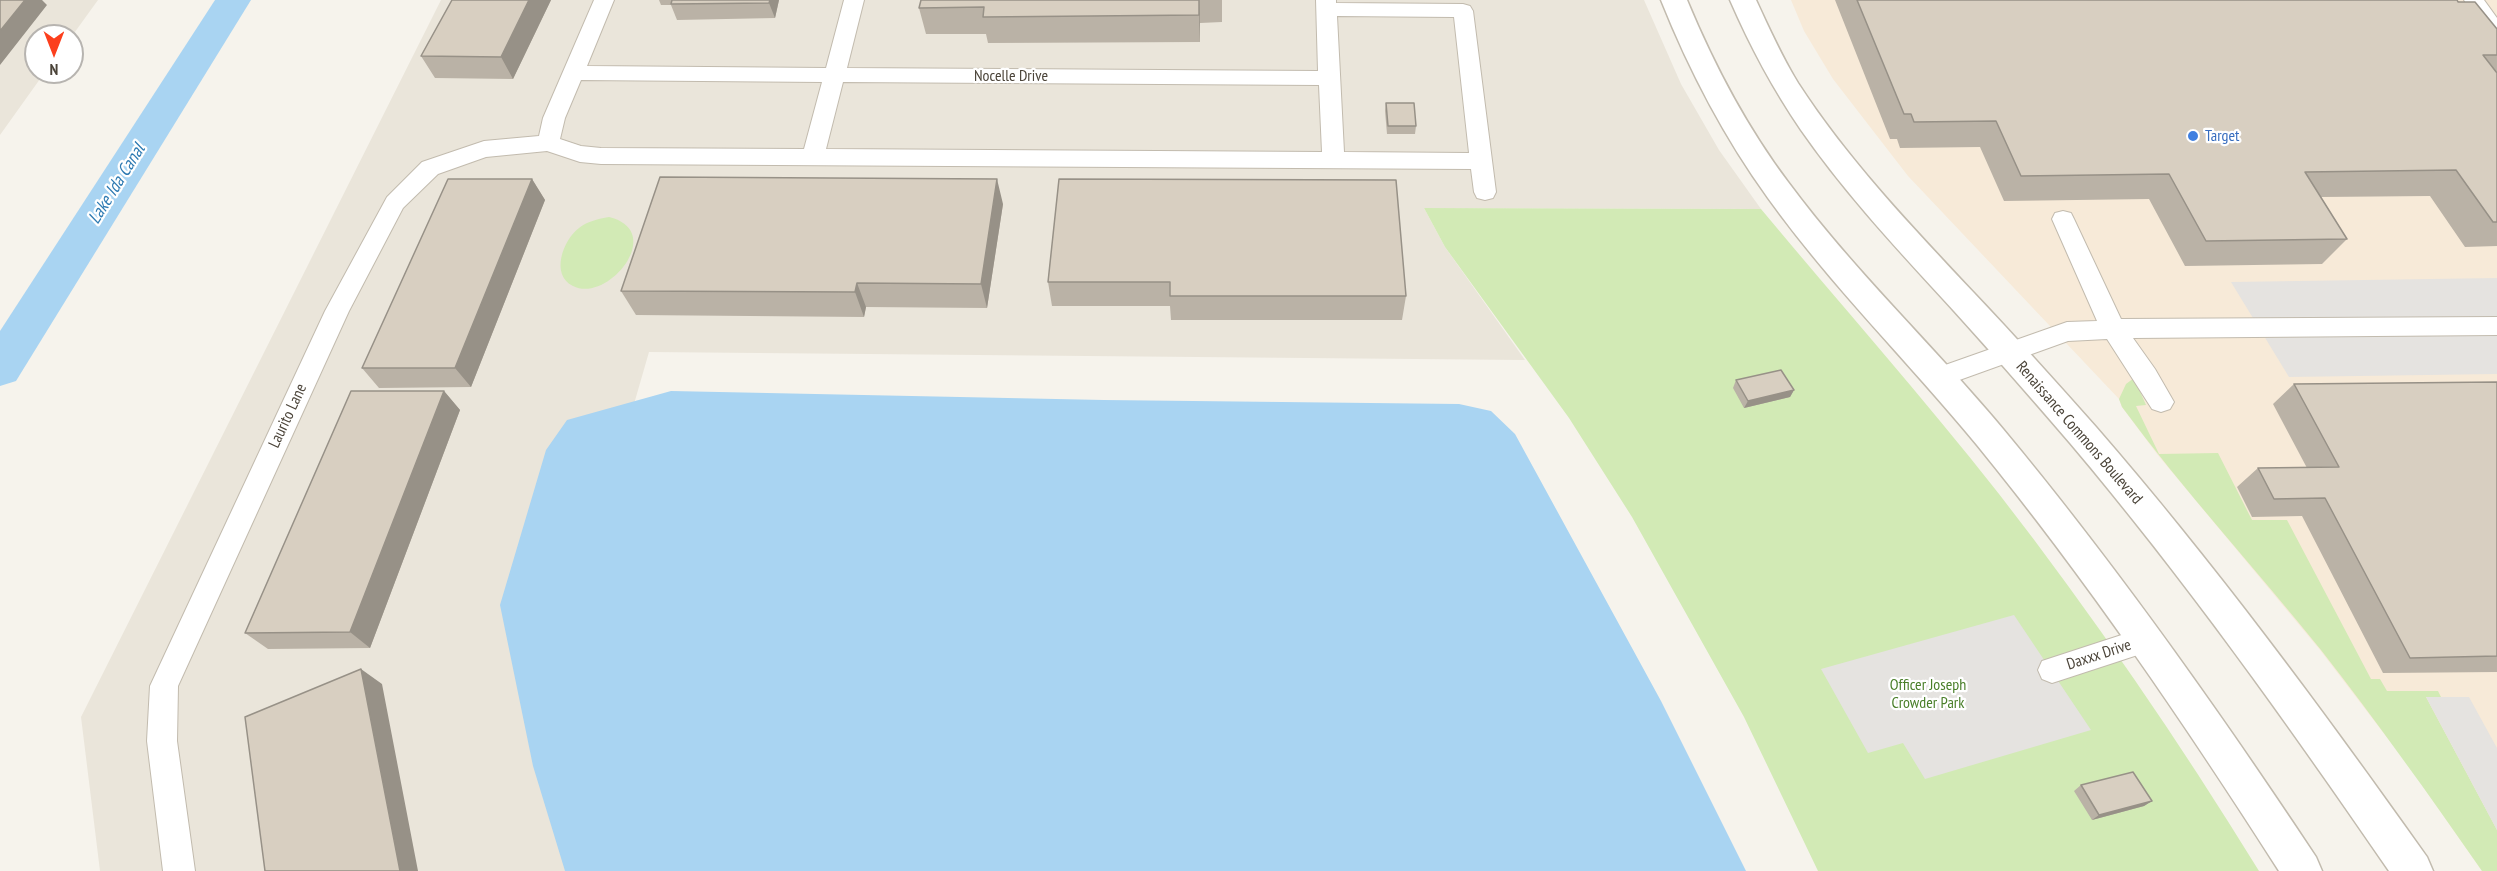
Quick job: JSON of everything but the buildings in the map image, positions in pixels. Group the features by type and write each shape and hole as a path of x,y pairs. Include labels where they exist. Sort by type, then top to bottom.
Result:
{"street":[{"path":"1674,0 1705,73 1761,166 1797,215 1940,377 2041,500 2145,640 2302,871"},
{"name":"Renaissance Commons Boulevard","path":"1743,0 1772,62 1833,154 1871,202 2010,353 2123,482 2237,625 2413,871"}],"lane":[{"path":"604,0 554,118 548,142 580,154 601,156 1481,161"},
{"path":"813,157 854,0"},
{"path":"2474,0 2497,33"},
{"path":"1333,160 1326,5 1463,11 1485,192"},
{"name":"Nocelle Drive","path":"574,73 1329,78"},
{"name":"Laurito Lane","path":"179,871 162,741 164,686 337,311 395,203 430,168 484,149 548,142"},
{"path":"2063,219 2113,329 2161,402"},
{"path":"1940,377 2067,332 2113,329 2497,326"},
{"name":"Daxxx Drive","path":"2052,670 2145,640"}],"shaded area":[{"path":"0,0 98,0 81,24 24,24 24,84 36,84 0,135"},
{"path":"441,0 1644,0 1681,84 1719,150 1761,209 1424,208 1445,247 1525,360 649,352 576,605 668,871 100,871 81,717"},
{"path":"1791,0 2497,0 2497,871 2482,871 2408,765 2320,650 2157,454 2122,407 2119,399 1908,176 1833,79 1804,31"},
{"path":"2497,278 2497,374 2289,377 2231,282"},
{"path":"2014,615 2091,730 1925,779 1903,743 1868,753 1821,669"},
{"path":"2426,697 2469,697 2497,748 2497,830"}],"green space":[{"name":"Officer Joseph Crowder Park","path":"1424,208 1761,209 1941,422 2034,540 2134,679 2198,774 2259,871 1818,871 1744,717 1632,517 1569,418 1445,247"},
{"path":"609,217 626,225 633,236 632,250 626,264 602,285 587,289 573,286 566,281 561,266 561,257 568,241 573,233 582,226"},
{"path":"2134,378 2146,405 2136,406 2159,454 2218,453 2252,520 2287,520 2371,679 2380,679 2387,691 2438,691 2441,697 2426,697 2497,830 2497,871 2482,871 2403,759 2321,650 2170,469 2122,407 2119,399 2126,384"}],"water":[{"path":"671,391 1104,400 1459,404 1491,411 1515,434 1661,701 1746,871 565,871 533,766 500,605 546,450 567,420"}],"waterway":[{"name":"Lake Ida Canal","path":"0,368 233,0"}],"place":[{"name":"Target","path":"2193,136"}]}
